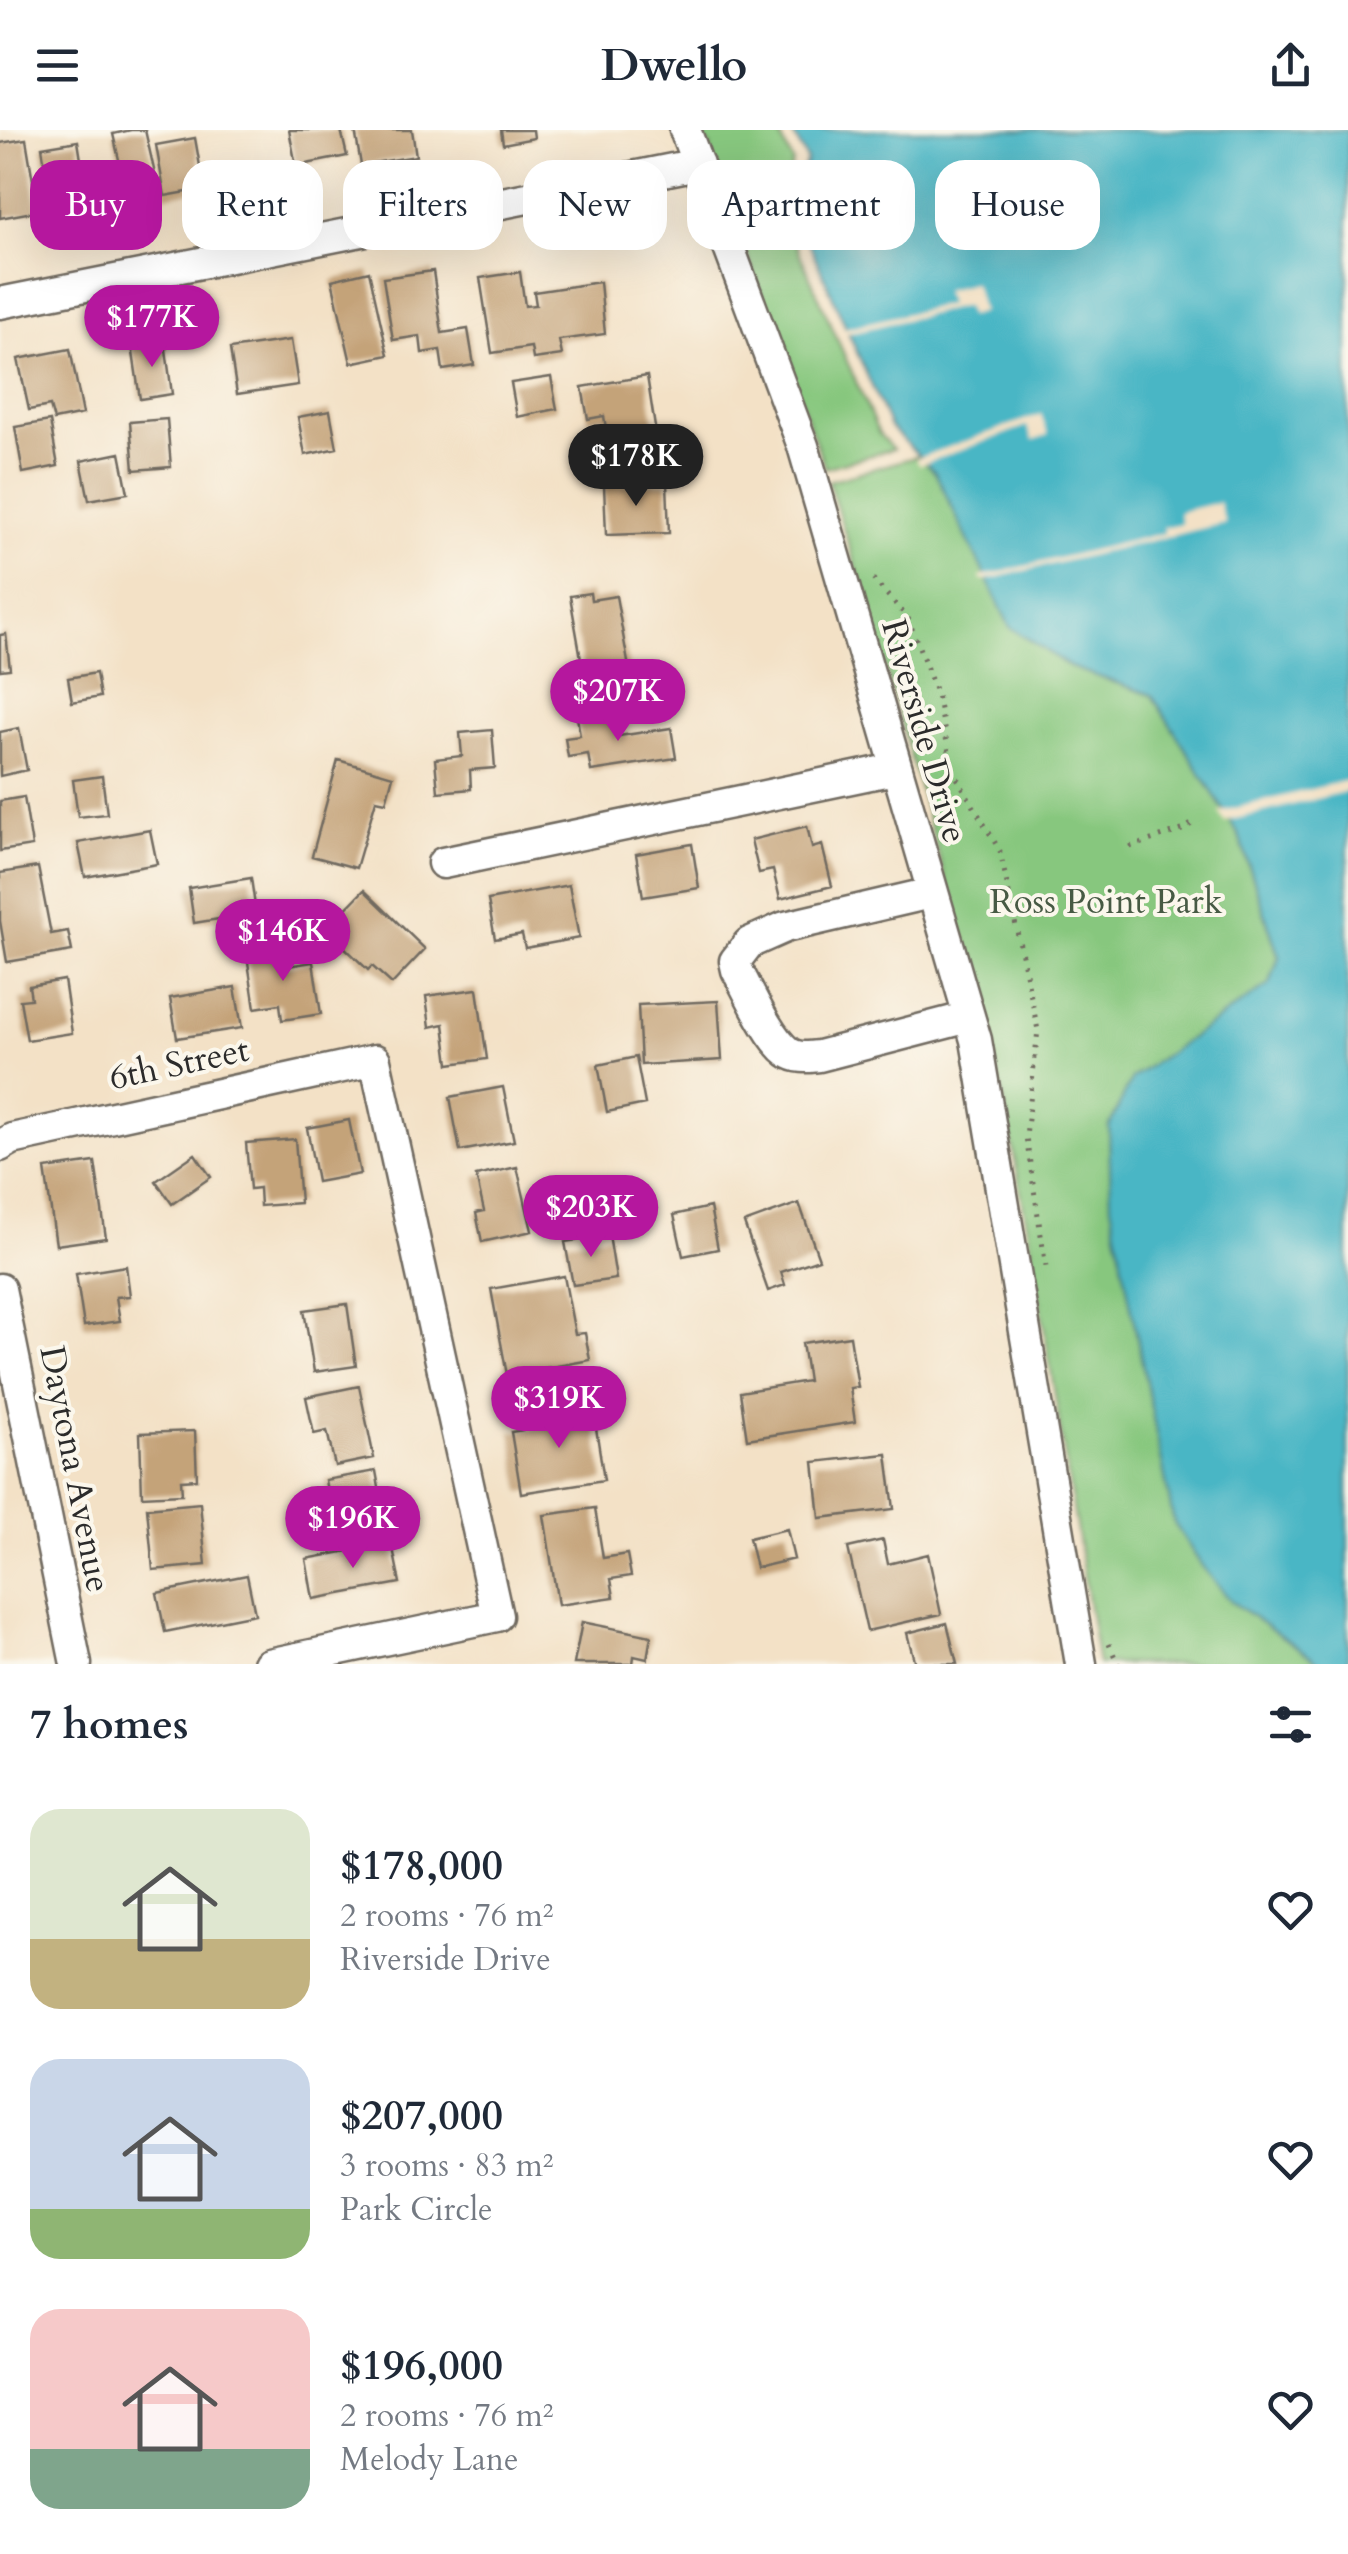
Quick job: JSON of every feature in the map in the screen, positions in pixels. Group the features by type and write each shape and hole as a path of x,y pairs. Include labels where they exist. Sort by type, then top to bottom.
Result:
{"street":[{"name":"Riverside Drive","path":"685,130 696,160"},
{"path":"0,303 687,166"},
{"name":"Riverside Drive","path":"730,250 803,446 969,1017 1081,1664"},
{"path":"442,863 894,769"},
{"path":"931,892 785,927 749,943 734,961 778,1040 788,1052 799,1057 819,1056 969,1017"},
{"name":"6th Street","path":"0,1146 12,1139 376,1060 497,1616 269,1664"},
{"name":"Daytona Avenue","path":"0,1290 76,1664"}],"path":[{"path":"1130,847 1185,829 1196,821"}],"green space":[{"path":"701,130 777,130 792,160 712,160"},
{"path":"745,250 798,250 879,434 893,449 825,468"},
{"name":"Ross Point Park","path":"919,456 935,472 1070,667 1152,695 1239,835 1279,957 1270,985 1132,1078 1232,1602 1322,1664 1098,1664 1002,1091 864,592 828,481"}],"water":[{"path":"791,130 1348,130 1348,1664 1322,1664 1232,1602 1174,1523 1111,1206 1109,1127 1132,1078 1270,984 1279,957 1239,835 1152,695 1070,667 1010,627 935,472 890,427 812,250 915,250 915,160 807,160"}],"pier":[{"path":"974,283 982,312 969,316 965,306 844,334 841,329 948,304 944,290"},
{"path":"1041,414 1048,435 1033,440 1027,426 920,465 915,459"},
{"path":"1219,502 1225,523 982,581 980,577 1164,533 1164,527 1181,523 1179,512"},
{"path":"1348,780 1348,791 1224,822 1219,812"}],"building":[{"path":"145,130 152,160 119,160 113,134"},
{"path":"289,130 341,130 347,156 295,160"},
{"path":"355,130 412,130 416,156 360,160"},
{"path":"501,130 533,130 534,138 503,144"},
{"path":"195,138 199,160 182,160 182,193 165,196 162,160 159,160 156,145"},
{"path":"26,139 30,212 0,218 0,143"},
{"path":"78,141 81,160 44,160 42,147"},
{"path":"369,271 388,355 351,363 332,280"},
{"path":"433,271 442,333 468,329 474,365 443,370 440,350 422,353 420,336 393,340 383,278"},
{"path":"520,272 525,306 536,305 534,292 600,282 605,334 559,340 562,355 533,359 531,347 492,353 480,278"},
{"path":"291,340 298,385 237,394 230,349"},
{"path":"165,342 172,394 140,399 132,346"},
{"path":"70,349 83,414 54,420 50,406 29,410 18,359"},
{"path":"647,376 660,459 612,466 604,416 588,419 582,387"},
{"path":"551,377 557,409 517,417 511,383"},
{"path":"330,411 337,448 305,455 298,417"},
{"path":"167,419 171,467 134,470 130,422"},
{"path":"50,421 58,466 23,473 15,427"},
{"path":"120,453 128,493 89,500 81,461"},
{"path":"667,483 669,533 606,535 604,485"},
{"path":"590,593 591,600 616,596 631,679 586,687 570,596"},
{"path":"6,634 10,669 0,670 0,635"},
{"path":"96,673 100,697 72,702 68,678"},
{"path":"610,713 613,729 618,729 619,736 671,728 676,758 591,771 588,754 568,757 565,738 580,736 577,717"},
{"path":"19,728 27,770 0,776 0,732"},
{"path":"492,730 495,768 470,770 471,789 438,792 435,759 462,756 460,733"},
{"path":"338,760 393,776 386,802 376,800 356,868 312,856"},
{"path":"102,776 107,814 78,817 73,780"},
{"path":"24,797 32,846 0,851 0,801"},
{"path":"807,826 812,848 822,845 832,886 780,899 773,870 759,873 751,840"},
{"path":"150,830 157,864 85,877 78,843"},
{"path":"692,844 699,888 643,897 636,854"},
{"path":"38,867 51,934 68,931 72,951 7,962 0,921 0,873"},
{"path":"251,878 256,913 194,923 189,888"},
{"path":"569,885 579,938 525,948 522,934 495,939 488,900"},
{"path":"364,890 425,949 392,984 372,966 368,970 340,943 349,933 335,920"},
{"path":"279,944 282,967 313,962 321,1014 282,1020 280,1004 255,1008 246,949"},
{"path":"64,980 72,1033 27,1040 20,1000 31,999 29,986"},
{"path":"235,987 242,1028 177,1038 170,998"},
{"path":"477,989 487,1059 449,1064 444,1024 430,1027 426,996"},
{"path":"718,1001 722,1060 641,1065 638,1005"},
{"path":"636,1057 645,1104 607,1112 598,1065"},
{"path":"503,1087 514,1141 460,1151 450,1097"},
{"path":"349,1120 360,1174 317,1182 307,1128"},
{"path":"295,1139 300,1203 260,1206 259,1188 250,1189 246,1143"},
{"path":"195,1154 211,1177 172,1204 156,1181"},
{"path":"95,1162 106,1238 56,1245 45,1169"},
{"path":"517,1167 532,1231 482,1242 476,1213 484,1211 476,1176"},
{"path":"799,1203 819,1259 781,1272 785,1285 768,1291 744,1223"},
{"path":"710,1207 718,1249 683,1256 674,1215"},
{"path":"609,1235 616,1279 573,1285 565,1242"},
{"path":"126,1266 130,1296 116,1297 120,1321 84,1326 76,1274"},
{"path":"564,1276 575,1334 585,1333 590,1360 507,1375 491,1289"},
{"path":"347,1304 356,1366 314,1372 304,1310"},
{"path":"850,1336 858,1387 850,1388 855,1422 747,1439 740,1392 808,1381 802,1343"},
{"path":"359,1386 374,1458 335,1466 327,1431 314,1434 306,1397"},
{"path":"592,1402 604,1480 521,1493 511,1432 554,1425 551,1408"},
{"path":"195,1431 197,1479 181,1480 182,1494 142,1496 140,1433"},
{"path":"887,1454 894,1509 820,1518 814,1462"},
{"path":"376,1471 386,1526 320,1538 316,1517 331,1514 325,1480"},
{"path":"200,1503 206,1565 153,1570 147,1508"},
{"path":"595,1508 603,1558 627,1554 631,1576 611,1579 614,1597 558,1605 544,1515"},
{"path":"787,1529 794,1559 756,1568 749,1538"},
{"path":"883,1540 888,1564 928,1554 941,1614 867,1631 848,1548"},
{"path":"392,1543 400,1583 313,1599 306,1559"},
{"path":"247,1575 255,1614 165,1632 157,1593"},
{"path":"582,1622 651,1636 647,1659 634,1656 633,1664 574,1664"},
{"path":"947,1623 957,1664 915,1664 907,1633"}]}
